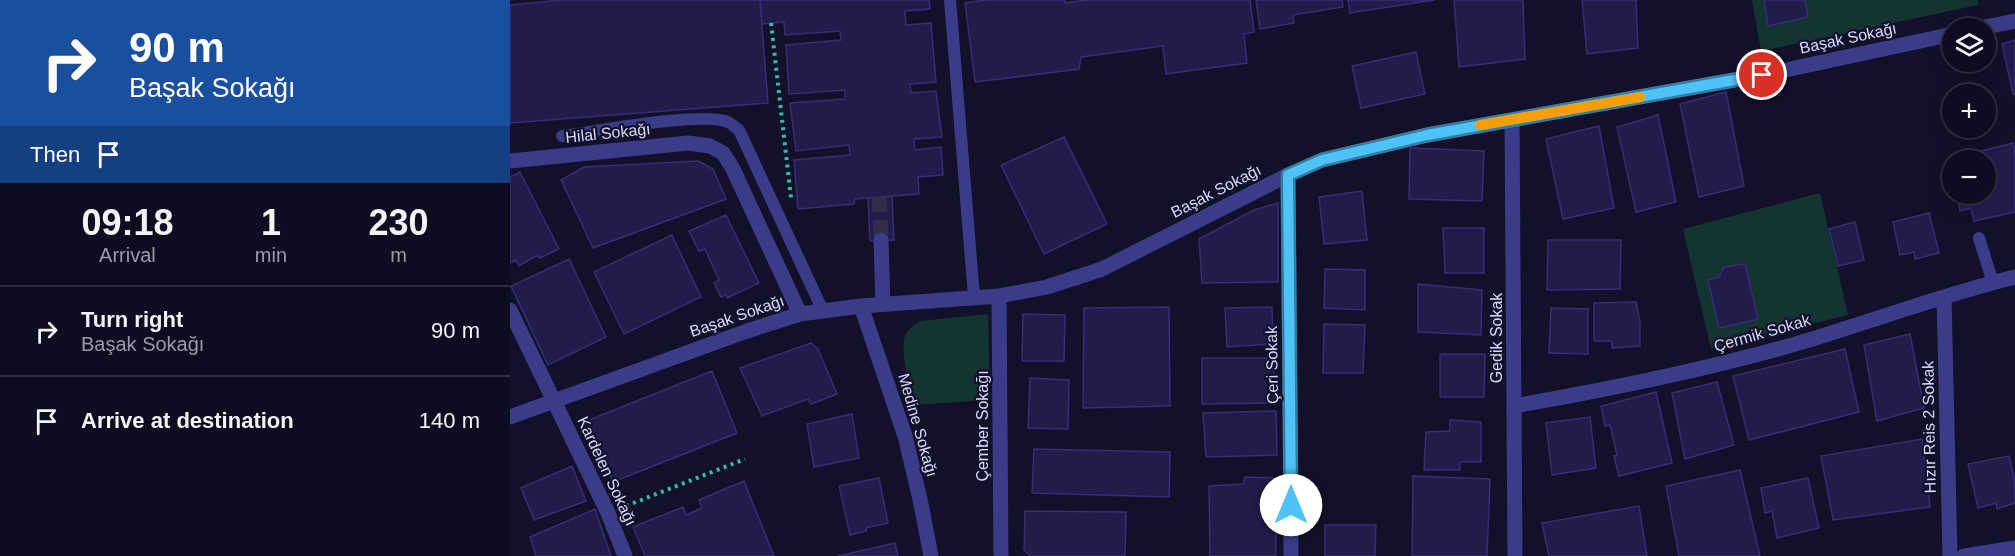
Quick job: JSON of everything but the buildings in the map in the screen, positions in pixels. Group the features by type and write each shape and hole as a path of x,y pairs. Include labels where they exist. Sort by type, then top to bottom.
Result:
{"street":[{"path":"1996,25 2015,21"},
{"name":"Başak Sokağı","path":"510,417 747,330 800,314 883,304 999,296 1047,287 1102,269 1288,175 1333,157 1427,135 1762,75 1942,36"},
{"name":"Gedik Sokak","path":"1512,120 1515,556"},
{"name":"Hilal Sokağı","path":"510,161 688,143 710,146 723,153 734,169 800,314"},
{"name":"Çeri Sokak","path":"1288,175 1291,556"},
{"path":"881,240 883,304"},
{"name":"Çermik Sokak","path":"1514,406 1609,389 1713,366 1786,347 1944,297 2015,278"},
{"name":"Çember Sokağı","path":"999,296 1001,556"},
{"name":"Hızır Reis 2 Sokak","path":"1944,297 1950,556"},
{"name":"Medine Sokağı","path":"861,306 905,436 931,556"},
{"name":"Kardelen Sokağı","path":"510,310 608,513 625,556"},
{"path":"1964,556 2015,548"}],"lane":[{"path":"950,0 974,297"},
{"path":"562,136 681,120 715,119 728,122 739,130 823,311"},
{"path":"1979,238 1993,283"}],"path":[{"path":"771,23 792,208"},
{"path":"608,513 745,459"}],"green space":[{"path":"1752,0 1978,0 1978,5 1761,51"},
{"path":"1820,193 1848,315 1711,349 1683,229"},
{"path":"988,314 990,400 914,405 903,349 909,330 920,321"}],"tunnel":[{"path":"879,197 881,240"}],"slow traffic":[{"path":"1480,125 1640,97"}],"route":[{"path":"1291,505 1288,175 1322,160 1427,135 1762,75"}]}
